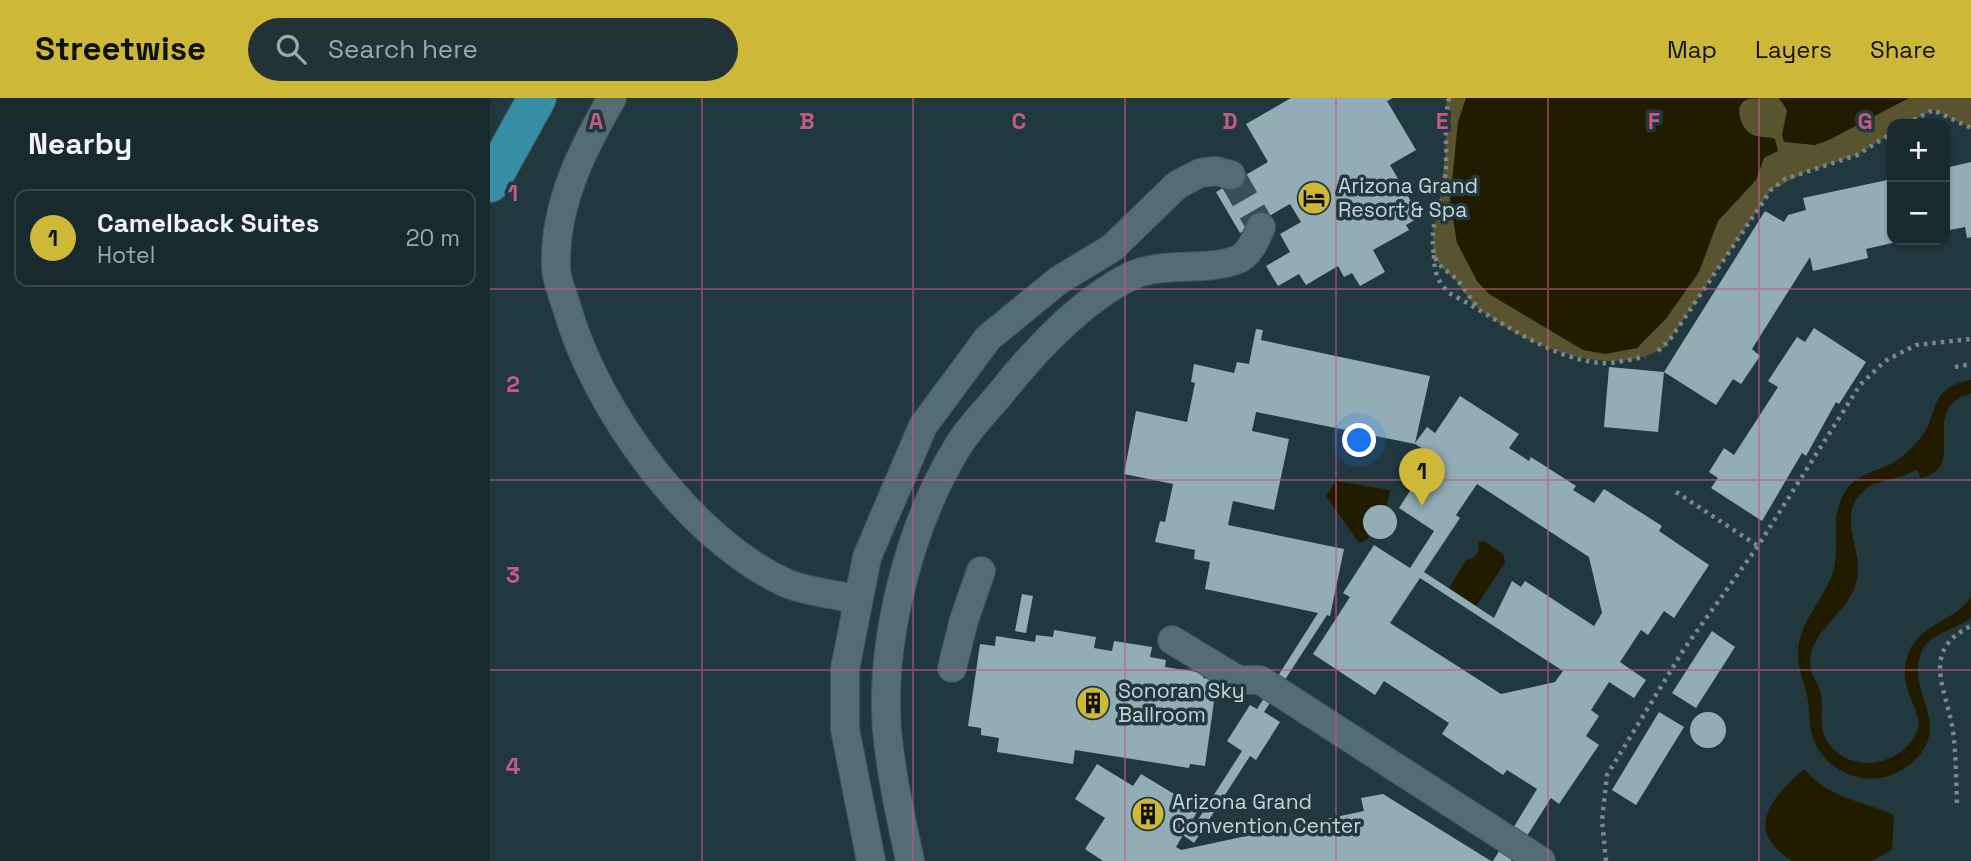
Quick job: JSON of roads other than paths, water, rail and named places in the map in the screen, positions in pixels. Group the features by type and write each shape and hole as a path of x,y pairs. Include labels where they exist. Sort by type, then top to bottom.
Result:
{"highway":[{"path":"490,183 537,98"}],"street":[{"path":"612,98 594,128 564,197 556,268 577,344 622,429 675,495 730,548 787,583 858,600"},
{"path":"871,861 845,729 845,669 867,557 923,426 988,338 1059,280 1112,248 1177,185 1200,173 1216,171 1231,175"},
{"path":"910,861 893,780 886,693 893,630 905,570 925,514 958,445 1021,368 1080,311 1133,275 1238,260 1254,243 1261,227"},
{"path":"952,668 964,620 981,571"},
{"path":"1172,640 1238,680 1260,680 1541,861"}],"tunnel":[{"path":"1231,175 1261,227"}],"place":[{"name":"Arizona Grand Resort & Spa","path":"1314,198"},
{"name":"Camelback Suites","path":"1422,506"},
{"name":"Sonoran Sky Ballroom","path":"1093,703"},
{"name":"Arizona Grand Convention Center","path":"1148,814"}]}
